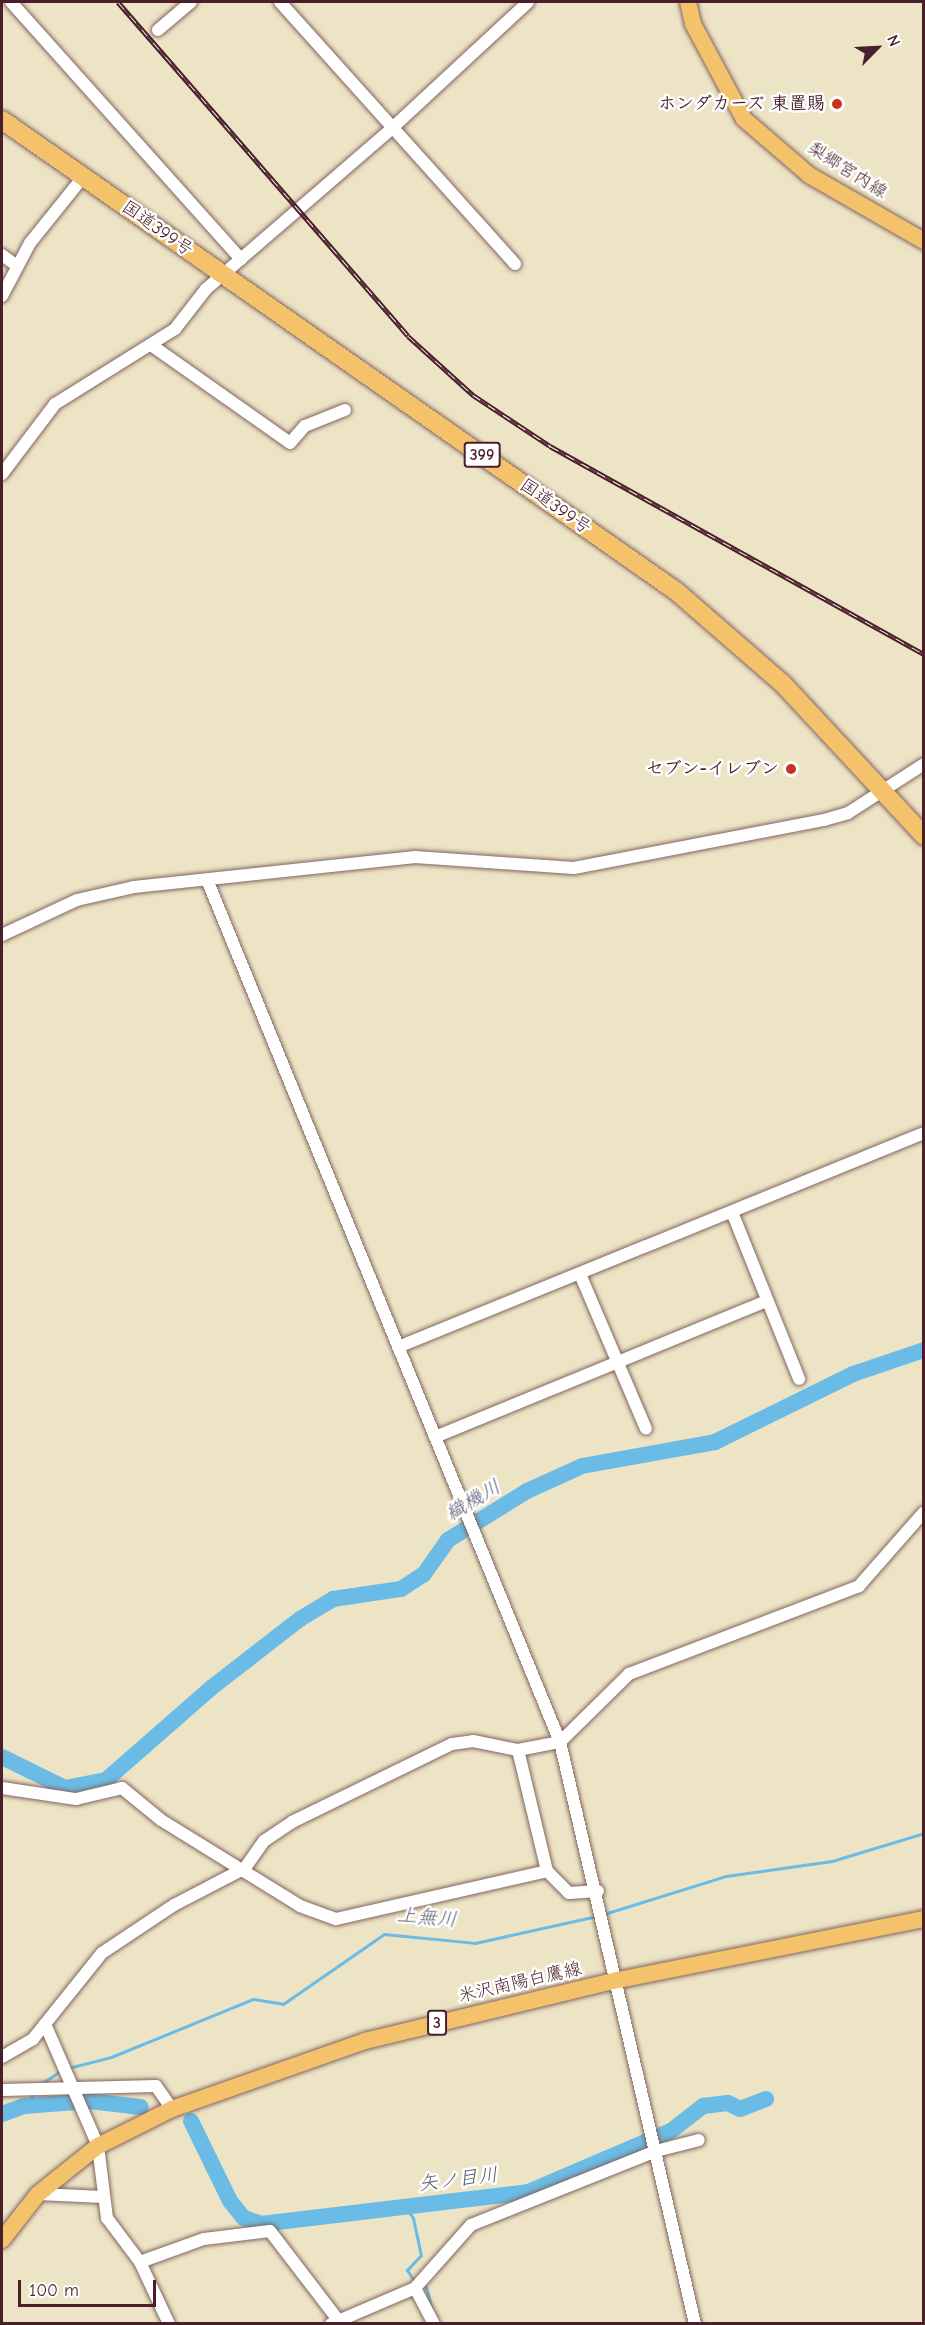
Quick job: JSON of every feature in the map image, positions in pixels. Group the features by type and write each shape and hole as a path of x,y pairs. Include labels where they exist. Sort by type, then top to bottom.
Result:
{"highway":[{"name":"国道399号","path":"2,120 676,591 782,683 924,836"}],"main road":[{"name":"梨郷宮内線","path":"688,2 693,24 744,119 809,175 924,241"},
{"name":"米沢南陽白鷹線","path":"2,2240 38,2194 98,2146 172,2109 365,2041 618,1980 924,1919"}],"street":[{"path":"11,2 241,259"},
{"path":"158,30 191,2"},
{"path":"280,2 390,130 515,264"},
{"path":"3,469 55,404 154,347 222,275 390,130 528,2"},
{"path":"2,296 16,265 82,177"},
{"path":"2,255 16,265"},
{"path":"154,347 290,443 305,426 345,410"},
{"path":"2,935 101,892 208,882 415,857 574,868 824,820 848,813 924,764"},
{"path":"208,882 560,1742 598,1891 695,2324"},
{"path":"398,1347 924,1133"},
{"path":"732,1212 799,1379"},
{"path":"580,1274 646,1430"},
{"path":"435,1437 767,1301"},
{"path":"2,2057 33,2039 102,1953 174,1905 245,1868 264,1841 292,1822 431,1752 473,1741 518,1750 560,1742 629,1674 860,1586 924,1512"},
{"path":"518,1750 547,1871 569,1893 598,1891"},
{"path":"2,1788 76,1799 122,1788 161,1820 245,1868 300,1906 336,1919 547,1871"},
{"path":"45,2024 98,2146 103,2197 114,2232 140,2262 169,2324"},
{"path":"2,2090 74,2093 156,2086 172,2109"},
{"path":"140,2262 204,2239 270,2230 334,2322 416,2288 471,2225 656,2151 699,2140"},
{"path":"38,2194 103,2197"},
{"path":"416,2288 434,2324"}],"waterway":[{"name":"織機川","path":"2,1757 65,1788 106,1780 211,1688 300,1619 333,1599 401,1589 424,1574 448,1540 527,1491 582,1466 715,1442 853,1374 924,1350"},
{"name":"上無川","path":"604,1914 726,1876 832,1861 924,1833"},
{"name":"上無川","path":"68,2068 111,2057 253,1999 283,2004 384,1934 475,1943 597,1916"},
{"name":"上無川","path":"38,2086 62,2070"},
{"name":"上無川","path":"24,2106 33,2094"},
{"name":"矢ノ目川","path":"191,2121 230,2201 244,2218 261,2224 528,2192 671,2131 703,2106 728,2103 740,2109 766,2099"},
{"name":"矢ノ目川","path":"2,2114 24,2106 89,2101 141,2107"},
{"path":"404,2205 413,2218 421,2255 407,2270 413,2279"},
{"path":"426,2287 431,2306"}],"railway":[{"path":"118,2 408,336 473,395 550,446 924,654"}],"place":[{"name":"ホンダカーズ 東置賜","path":"837,104"},
{"name":"セブン-イレブン","path":"791,769"}]}
